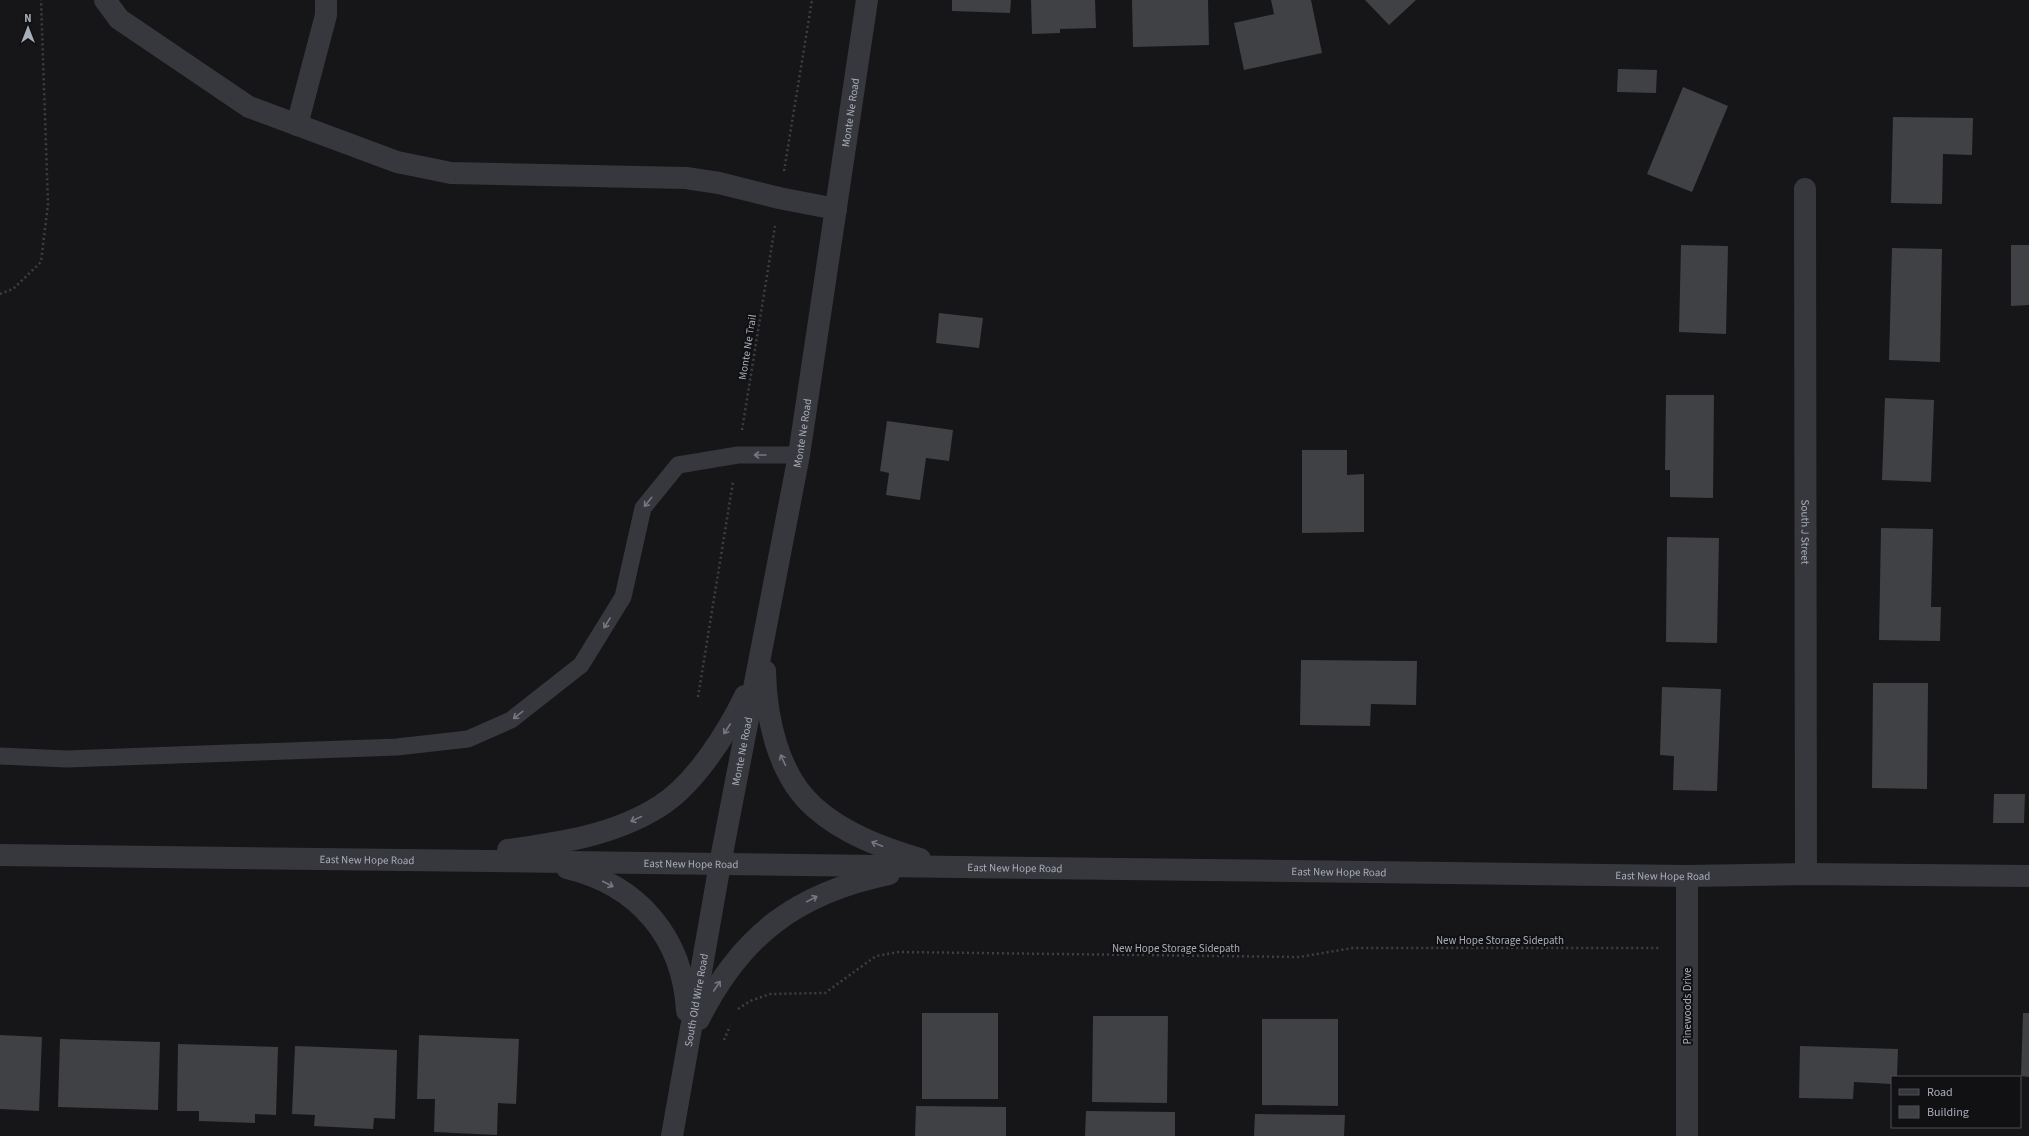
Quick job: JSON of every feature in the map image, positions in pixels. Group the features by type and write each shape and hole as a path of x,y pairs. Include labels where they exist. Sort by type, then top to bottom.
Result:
{"street":[{"path":"105,0 119,19 249,107 397,162 451,173 686,178 719,183 779,198 836,209"},
{"path":"297,125 326,15 326,0"},
{"name":"Monte Ne Road","path":"720,864 799,455 867,0"},
{"name":"South J Street","path":"1805,189 1806,874"},
{"path":"768,612 765,664 770,719 781,757 801,793 814,807 851,832 899,853 954,866"},
{"path":"427,860 536,846 576,839 610,830 636,820 660,806 680,789 699,768 734,719 747,691 763,642"},
{"name":"East New Hope Road","path":"0,855 1687,876 1806,874 2029,876"},
{"path":"530,862 572,869 592,876 612,886 646,911 672,946 683,978 686,996 688,1046"},
{"name":"South Old Wire Road","path":"672,1136 720,864"},
{"path":"688,1046 711,995 725,974 762,934 787,913 811,899 836,888 862,880 921,869 954,866"},
{"name":"Pinewoods Drive","path":"1687,876 1687,1136"}],"lane":[{"path":"0,756 67,759 389,748 468,739 511,720 581,664 623,597 643,508 678,465 738,455 799,455"}],"path":[{"path":"0,294 13,289 41,262 48,204 41,0"},
{"name":"Monte Ne Trail","path":"698,697 812,0"},
{"name":"New Hope Storage Sidepath","path":"735,1012 750,1001 770,994 825,993 840,984 876,956 899,952 1298,957 1353,948 1665,948"},
{"path":"724,1040 733,1019"}],"building":[{"path":"952,0 1011,0 1010,13 952,11"},
{"path":"1031,0 1095,0 1096,28 1060,29 1060,33 1032,34"},
{"path":"1132,0 1208,0 1209,45 1133,47"},
{"path":"1271,0 1311,0 1322,53 1244,70 1234,23 1274,14"},
{"path":"1365,0 1416,0 1389,25"},
{"path":"1618,69 1657,70 1656,93 1617,92"},
{"path":"1683,87 1728,106 1692,192 1647,174"},
{"path":"1893,117 1973,118 1972,155 1943,154 1942,204 1891,203"},
{"path":"1681,245 1728,246 1726,334 1679,332"},
{"path":"2011,245 2029,245 2029,305 2011,306"},
{"path":"1892,248 1942,249 1940,362 1889,360"},
{"path":"939,313 983,318 979,348 936,343"},
{"path":"1666,395 1714,395 1713,498 1670,497 1670,470 1665,470"},
{"path":"1885,398 1934,400 1931,482 1882,480"},
{"path":"887,421 953,430 949,461 926,458 920,500 886,495 889,473 880,471"},
{"path":"1302,450 1347,450 1347,475 1364,474 1364,532 1302,533"},
{"path":"1881,528 1933,529 1931,607 1941,607 1940,641 1879,640"},
{"path":"1667,537 1719,538 1717,643 1666,642"},
{"path":"1301,660 1417,661 1416,705 1371,704 1370,726 1300,725"},
{"path":"1873,683 1928,683 1927,789 1872,788"},
{"path":"1662,687 1721,689 1717,791 1673,790 1674,756 1660,755"},
{"path":"1994,794 2025,794 2024,823 1993,823"},
{"path":"922,1013 998,1013 998,1099 922,1099"},
{"path":"2023,1013 2029,1013 2029,1077 2021,1076"},
{"path":"1093,1016 1168,1016 1167,1103 1092,1102"},
{"path":"1262,1019 1338,1019 1338,1106 1262,1105"},
{"path":"0,1035 42,1037 39,1111 0,1109"},
{"path":"419,1035 519,1039 516,1104 498,1103 497,1135 434,1132 435,1099 417,1099"},
{"path":"60,1039 160,1042 158,1110 58,1107"},
{"path":"178,1044 278,1047 276,1115 255,1114 255,1123 199,1121 199,1111 177,1111"},
{"path":"295,1046 397,1050 395,1119 374,1118 373,1129 314,1126 315,1115 292,1114"},
{"path":"1800,1046 1898,1049 1897,1076 1891,1076 1891,1084 1854,1082 1853,1099 1799,1098"},
{"path":"916,1106 1006,1107 1006,1136 915,1136"},
{"path":"1086,1111 1175,1112 1175,1136 1085,1136"},
{"path":"1255,1114 1345,1115 1344,1136 1254,1136"}]}
